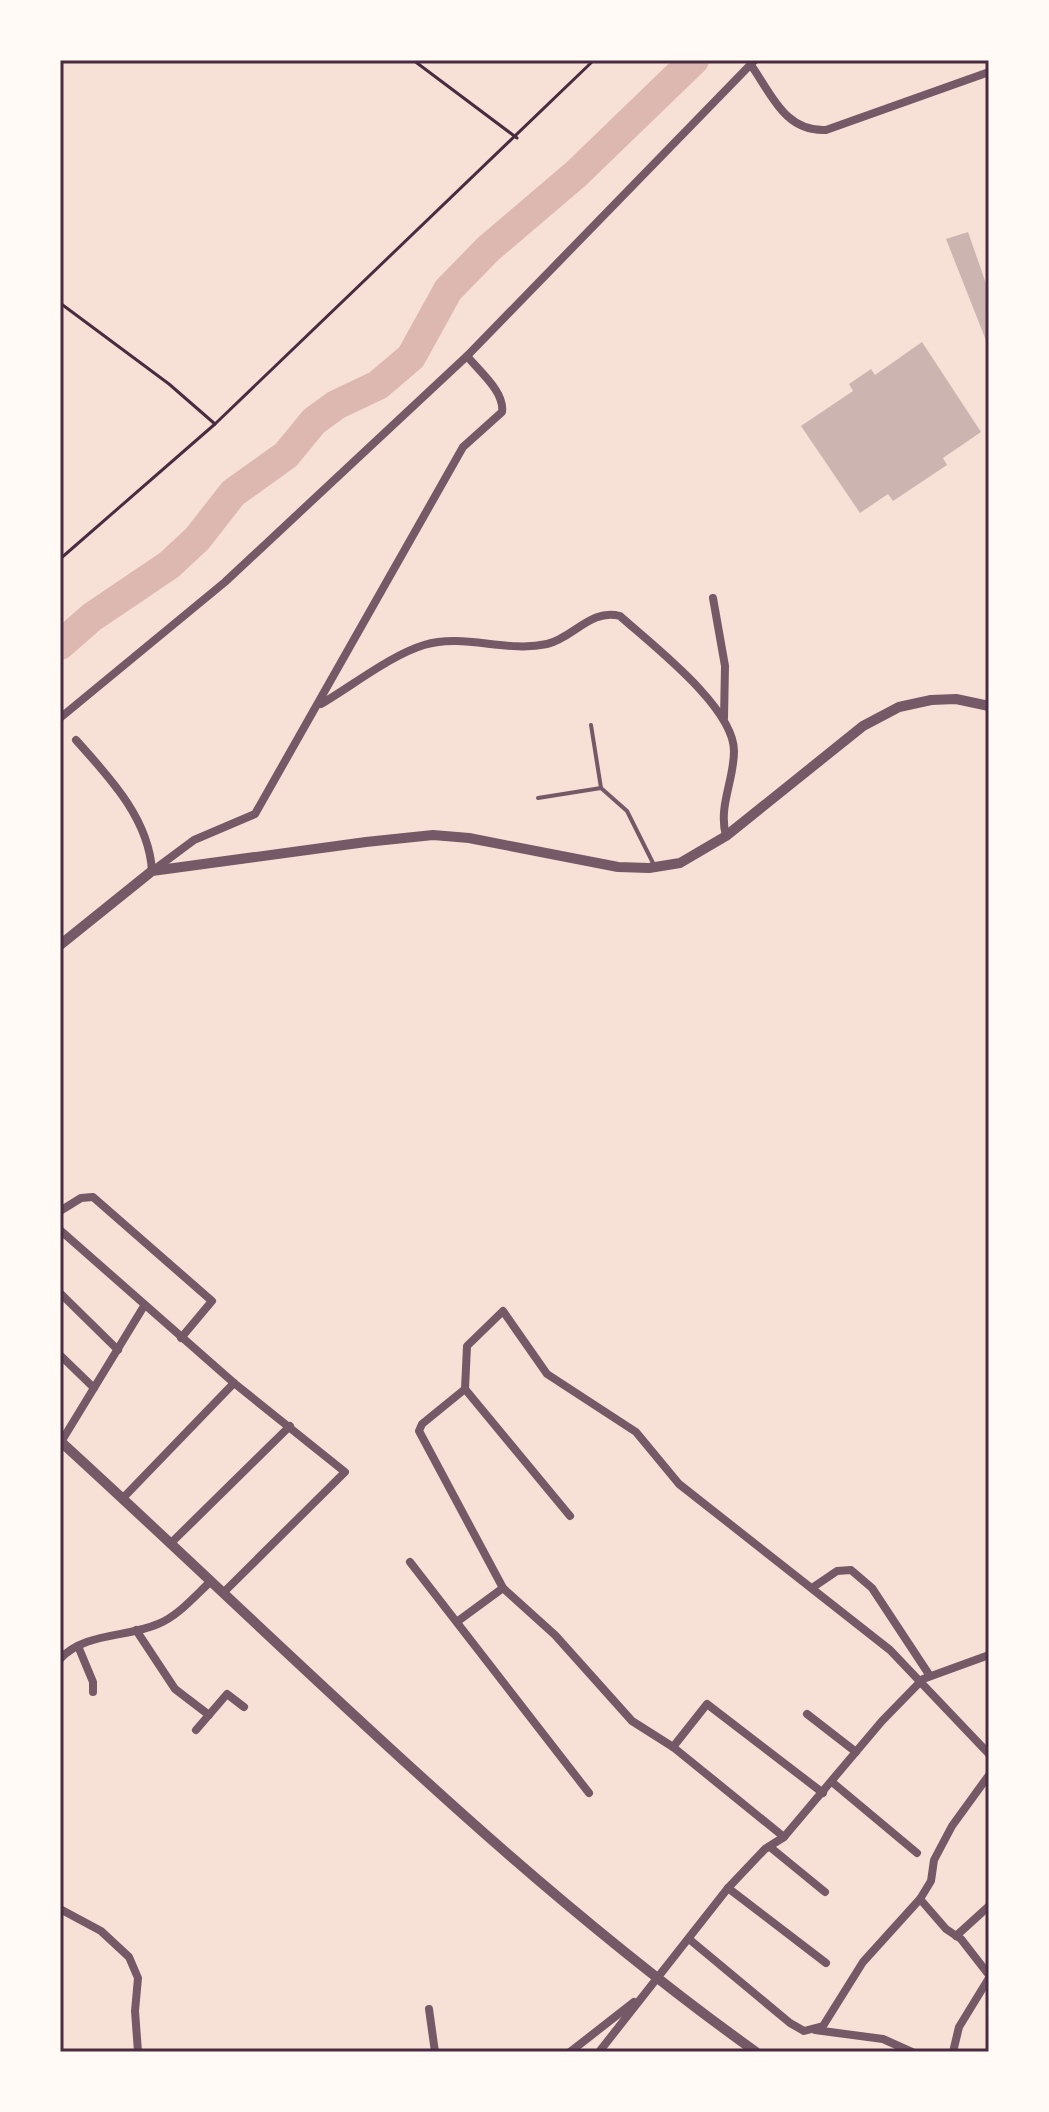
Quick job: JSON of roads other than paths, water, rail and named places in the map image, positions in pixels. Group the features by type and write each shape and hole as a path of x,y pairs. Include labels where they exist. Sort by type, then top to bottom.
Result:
{"street":[{"path":"60,718 225,582 467,356 753,63 789,119 810,131 826,130 989,72"},
{"path":"60,945 194,840 255,814 463,447 502,412 504,403 499,394 467,356"},
{"path":"713,598 725,666 724,718 734,748 724,801 722,823 726,836"},
{"path":"319,705 425,645 456,641 525,649 553,642 608,613 620,616 724,718"},
{"path":"152,871 433,835 469,838 618,867 680,863 726,836 863,726 899,707 944,699 989,706"},
{"path":"76,740 123,792 150,846 152,871"},
{"path":"60,1211 81,1198 93,1197 212,1301 181,1338"},
{"path":"60,1230 181,1338 345,1472 224,1592"},
{"path":"60,1293 118,1350"},
{"path":"144,1306 60,1441 381,1741 654,1979 756,2052"},
{"path":"570,1516 465,1389 467,1346 503,1311 547,1374 636,1432 679,1484 890,1650 989,1754"},
{"path":"60,1355 94,1388"},
{"path":"123,1498 234,1383"},
{"path":"465,1389 422,1424 419,1431 503,1588 555,1635 632,1721 673,1747 784,1837"},
{"path":"171,1543 290,1426"},
{"path":"410,1562 589,1793"},
{"path":"812,1588 837,1571 851,1570 872,1588 927,1677"},
{"path":"60,1659 78,1646 173,1616 211,1581"},
{"path":"458,1621 503,1588"},
{"path":"136,1630 175,1689 209,1715"},
{"path":"78,1646 93,1682 93,1692"},
{"path":"599,2052 728,1888 784,1837 911,1692 927,1677 989,1655"},
{"path":"965,1662 989,1663"},
{"path":"196,1730 227,1694 244,1707"},
{"path":"673,1747 707,1704 823,1793"},
{"path":"807,1714 856,1752"},
{"path":"814,2030 823,2026 863,1962 920,1899 931,1881 934,1860 952,1826 989,1775"},
{"path":"832,1782 917,1853"},
{"path":"770,1847 825,1892"},
{"path":"728,1888 826,1963"},
{"path":"920,1899 956,1936 989,1977 959,2027 953,2052"},
{"path":"956,1936 989,1906"},
{"path":"60,1909 101,1931 129,1957 138,1978 135,2011 138,2052"},
{"path":"689,1939 790,2023 804,2031 883,2039 912,2052"},
{"path":"570,2052 641,1997"},
{"path":"429,2009 435,2052"}],"lane":[{"path":"591,725 601,788 627,811 655,867"},
{"path":"538,798 601,788"}],"waterway":[{"path":"60,645 92,617 169,565 197,539 233,493 286,455 314,421 336,405 378,385 411,357 448,290 488,249 576,174 694,60"}]}
